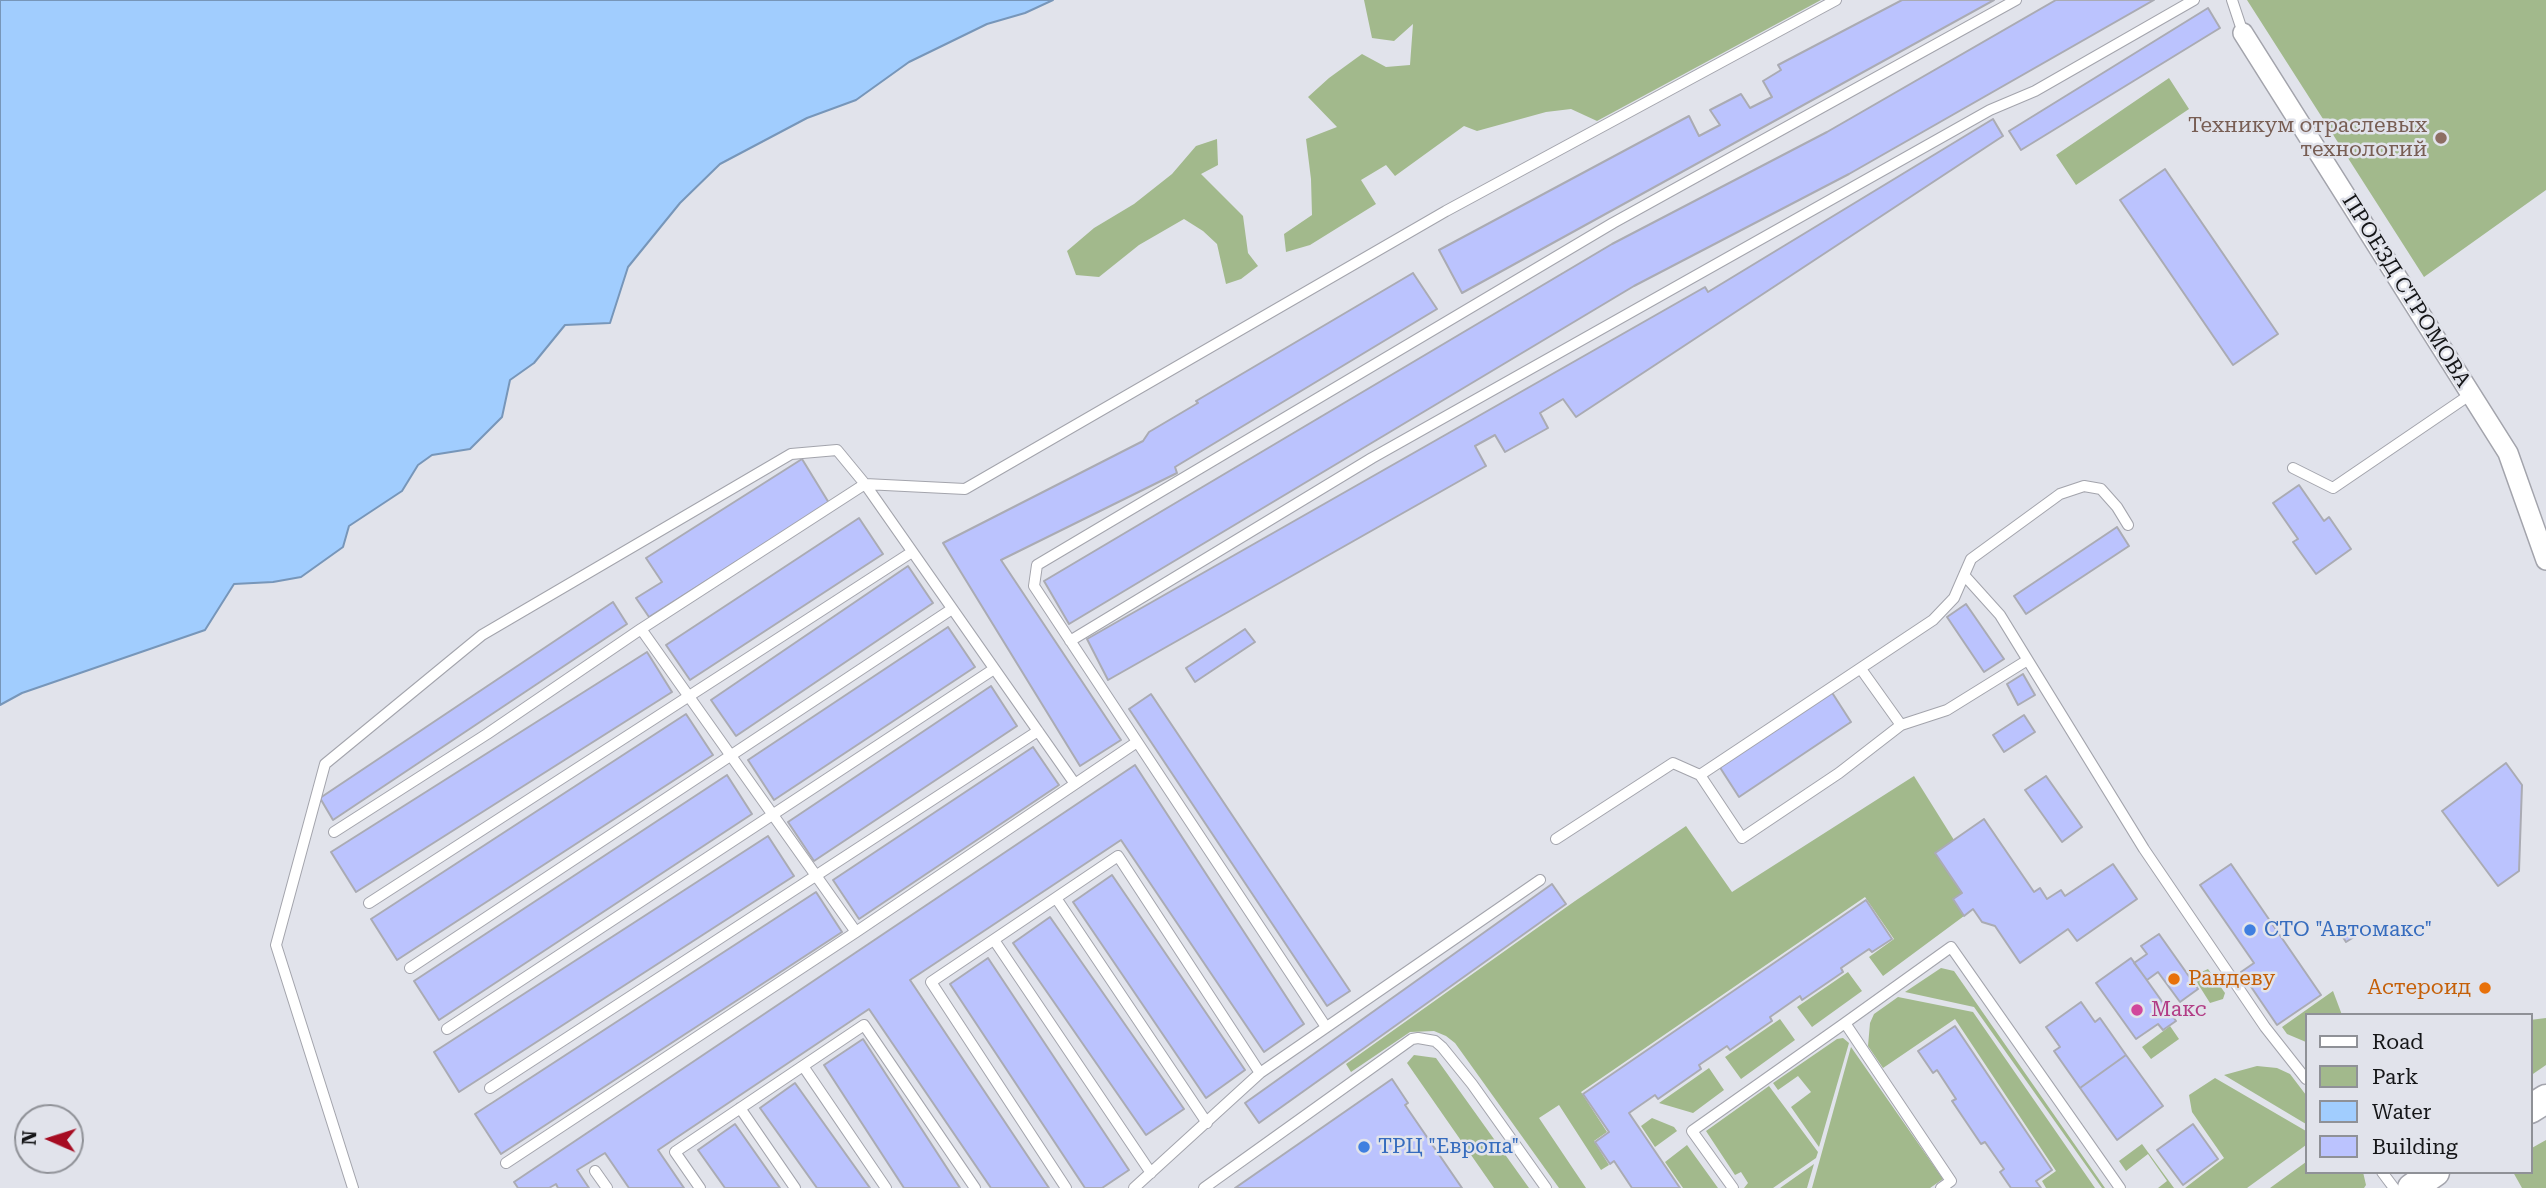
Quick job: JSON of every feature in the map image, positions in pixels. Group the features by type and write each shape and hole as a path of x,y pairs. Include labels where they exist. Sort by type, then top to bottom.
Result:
{"main road":[{"path":"2412,1188 2432,1174"}],"street":[{"name":"ПРОЕЗД СТРОМОВА","path":"2243,33 2508,453 2543,538 2546,560"}],"lane":[{"path":"334,832 865,484 965,489 1446,211 1836,0"},
{"path":"1326,1027 1034,586 1037,565 1613,223 2016,0"},
{"path":"1070,641 1373,458 1990,110 2035,91 2194,0"},
{"path":"2232,0 2243,33"},
{"path":"2293,468 2333,488 2471,394"},
{"path":"353,1188 276,945 325,764 482,635 791,454 837,450 865,484 1074,784"},
{"path":"1700,775 1933,620 1954,598 1971,559 2060,494 2084,486 2101,489 2128,525"},
{"path":"369,903 912,552"},
{"path":"1964,575 2000,615 2144,849 2264,1027 2304,1077"},
{"path":"410,968 952,608"},
{"path":"641,629 856,932"},
{"path":"1556,839 1673,763 1700,775 1742,838 1839,773 1901,725 1947,710 2026,661"},
{"path":"447,1029 994,669"},
{"path":"1861,669 1901,725"},
{"path":"489,1088 1038,731"},
{"path":"506,1163 1137,742"},
{"path":"1066,1188 931,982 1118,856 1260,1073"},
{"path":"1135,1188 1260,1073 1540,880"},
{"path":"1056,898 1207,1123"},
{"path":"994,940 1151,1173"},
{"path":"1733,1188 1692,1131 1951,947 2119,1188"},
{"path":"1845,1023 1951,1181 1941,1188"},
{"path":"700,1188 676,1152 864,1025 975,1188"},
{"path":"1204,1188 1390,1055 1418,1038 1436,1041 1442,1047 1472,1084 1546,1188"},
{"path":"803,1066 886,1188"},
{"path":"740,1108 795,1188"},
{"path":"595,1171 607,1188"}],"green space":[{"path":"1364,0 1821,0 1597,121 1571,109 1546,112 1477,131 1464,126 1395,176 1386,165 1361,180 1376,204 1310,245 1286,252 1284,234 1312,215 1306,139 1337,127 1308,97 1362,54 1386,67 1410,65 1413,24 1394,41 1372,38"},
{"name":"Техникум отраслевых технологий","path":"2247,0 2546,0 2546,190 2424,277"},
{"path":"2169,78 2189,109 2076,185 2056,155"},
{"path":"1217,139 1218,165 1201,174 1243,216 1248,253 1258,266 1241,279 1226,284 1217,244 1184,219 1139,245 1099,277 1076,275 1067,251 1094,228 1134,204 1172,174 1196,146"},
{"path":"1914,776 1954,840 1935,853 1962,893 1953,899 1964,916 1883,976 1869,957 1894,939 1865,897 1581,1092 1607,1132 1594,1141 1609,1165 1601,1170 1559,1105 1539,1118 1586,1188 1559,1188 1455,1043 1446,1036 1434,1031 1410,1032 1351,1072 1346,1064 1575,901 1686,826 1732,892"},
{"path":"1941,968 1954,971 2105,1188 2102,1188 1974,1007 1905,992"},
{"path":"2208,969 2225,993 2223,999 2210,1003 2193,976"},
{"path":"1848,972 1862,991 1812,1027 1797,1007"},
{"path":"2333,991 2341,1013 2304,1013 2304,1041 2287,1034 2282,1027"},
{"path":"1898,997 1973,1012 2095,1188 2046,1188 2042,1181 2056,1171 1955,1019 1883,1068 1868,1046 1870,1023 1874,1014"},
{"path":"2546,1018 2546,1065 2532,1075 2532,1020"},
{"path":"1780,1019 1795,1040 1741,1079 1725,1057"},
{"path":"2170,1026 2179,1039 2151,1059 2142,1047"},
{"path":"1843,1038 1849,1043 1819,1147 1791,1107 1811,1092 1798,1076 1778,1090 1773,1083 1837,1039"},
{"path":"1851,1047 1943,1179 1930,1188 1812,1188"},
{"path":"1414,1055 1436,1058 1529,1188 1494,1188 1407,1063"},
{"path":"2257,1066 2277,1068 2290,1074 2304,1092 2304,1123 2224,1075"},
{"path":"1709,1068 1724,1090 1693,1113 1659,1103"},
{"path":"2215,1078 2304,1130 2304,1146 2247,1188 2185,1188 2224,1158 2192,1112 2189,1095"},
{"path":"1769,1086 1818,1152 1816,1158 1773,1188 1744,1188 1748,1183 1741,1172 1735,1175 1706,1131"},
{"path":"1652,1118 1674,1127 1677,1131 1655,1147 1641,1126"},
{"path":"2546,1140 2546,1188 2522,1188 2514,1174 2532,1174 2532,1148"},
{"path":"2142,1144 2174,1188 2158,1188 2167,1181 2148,1154 2126,1171 2119,1161"},
{"path":"1687,1145 1718,1188 1683,1188 1665,1162"},
{"path":"2304,1163 2304,1174 2363,1174 2366,1185 2364,1188 2270,1188"},
{"path":"1814,1164 1807,1188 1780,1188"}],"water":[{"path":"0,0 1053,0 1025,13 987,24 909,62 856,100 807,118 720,164 680,203 628,267 610,323 565,325 534,363 510,380 502,417 470,449 432,455 418,465 402,491 349,526 343,547 301,577 234,584 205,630 22,693 0,705"}],"building":[{"path":"1902,0 1994,0 1462,293 1439,250 1689,116 1699,136 1720,125 1710,110 1741,94 1750,108 1772,97 1763,81 1781,70 1778,65"},
{"path":"2056,0 2154,0 1849,174 1634,286 1069,624 1044,581 1612,244 1827,132"},
{"path":"2208,8 2220,28 2021,150 2009,131"},
{"path":"1993,119 2003,136 1576,417 1563,399 1540,413 1548,428 1505,452 1495,435 1475,446 1486,466 1108,680 1087,639 1705,287 1708,292"},
{"path":"2165,169 2278,334 2233,365 2120,200"},
{"path":"1413,273 1437,309 1175,467 1177,473 1001,560 1121,740 1080,766 943,543 1143,441 1149,432 1198,403 1196,401"},
{"path":"802,459 829,503 649,617 636,598 662,582 646,558"},
{"path":"2299,485 2324,521 2329,517 2351,549 2316,574 2293,542 2298,539 2273,503"},
{"path":"859,518 883,554 690,680 666,645"},
{"path":"2117,527 2129,546 2026,614 2014,596"},
{"path":"908,566 933,603 736,736 711,700"},
{"path":"613,602 627,624 333,820 320,798"},
{"path":"1966,604 2004,659 1984,672 1947,617"},
{"path":"948,627 975,667 774,800 748,760"},
{"path":"1245,629 1255,642 1195,682 1186,668"},
{"path":"647,652 672,692 356,892 331,852"},
{"path":"2023,674 2035,695 2018,705 2007,684"},
{"path":"991,686 1017,726 814,861 788,822"},
{"path":"1831,691 1851,722 1739,797 1719,766"},
{"path":"1151,694 1350,991 1327,1006 1129,709"},
{"path":"686,714 713,755 397,960 371,919"},
{"path":"2024,715 2035,732 2004,752 1993,735"},
{"path":"1033,747 1059,785 859,919 833,880"},
{"path":"2506,763 2522,785 2519,871 2498,886 2442,811"},
{"path":"1135,765 1304,1024 1264,1052 1121,840 910,980 1049,1188 991,1188 869,1009 658,1150 684,1188 629,1188 605,1153 577,1170 589,1188 558,1188 556,1184 549,1188 518,1188 514,1182"},
{"path":"727,775 752,814 439,1020 414,981"},
{"path":"2046,776 2082,827 2062,842 2025,790"},
{"path":"1984,819 2034,892 2040,888 2047,899 2061,890 2065,896 2113,864 2137,899 2077,941 2068,929 2020,963 1995,926 1982,922 1973,909 1964,916 1953,899 1962,893 1935,853"},
{"path":"768,836 794,876 459,1092 434,1052"},
{"path":"2231,864 2321,995 2277,1025 2241,972 2254,963 2200,885"},
{"path":"1112,875 1245,1070 1206,1098 1073,902"},
{"path":"1552,884 1566,904 1259,1123 1245,1103"},
{"path":"816,892 842,932 501,1154 475,1114"},
{"path":"1866,900 1892,939 1872,952 1869,949 1841,968 1843,972 1802,1000 1800,996 1770,1017 1772,1021 1730,1050 1727,1046 1699,1065 1701,1069 1658,1099 1655,1095 1629,1113 1680,1188 1632,1188 1614,1161 1610,1164 1595,1142 1609,1132 1583,1094"},
{"path":"1050,917 1184,1109 1146,1135 1013,943"},
{"path":"2349,929 2354,937 2346,942 2341,934"},
{"path":"2159,934 2198,989 2180,1002 2158,972 2147,980 2134,963 2147,954 2141,946"},
{"path":"988,958 1129,1170 1102,1188 1085,1188 950,984"},
{"path":"2131,958 2176,1021 2163,1030 2158,1024 2136,1039 2096,983"},
{"path":"2081,1002 2095,1022 2100,1018 2126,1055 2080,1088 2054,1051 2060,1047 2046,1027"},
{"path":"1955,1026 2052,1170 2036,1181 2041,1188 2011,1188 2000,1172 2004,1169 1985,1142 1981,1144 1952,1101 1956,1099 1937,1070 1933,1073 1918,1051"},
{"path":"863,1039 960,1188 904,1188 824,1065"},
{"path":"2126,1055 2163,1106 2117,1140 2080,1088"},
{"name":"ТРЦ \"Европа\"","path":"1392,1079 1408,1103 1405,1105 1462,1188 1235,1188"},
{"path":"795,1083 870,1188 817,1188 760,1108"},
{"path":"735,1124 780,1188 725,1188 698,1150"},
{"path":"2193,1124 2218,1159 2183,1185 2157,1150"}],"place":[{"name":"Техникум отраслевых технологий","path":"2441,138"},
{"name":"СТО \"Автомакс\"","path":"2250,930"},
{"name":"Рандеву","path":"2174,979"},
{"name":"Астероид","path":"2485,988"},
{"name":"Макс","path":"2137,1010"},
{"name":"ТРЦ \"Европа\"","path":"1364,1147"}]}
